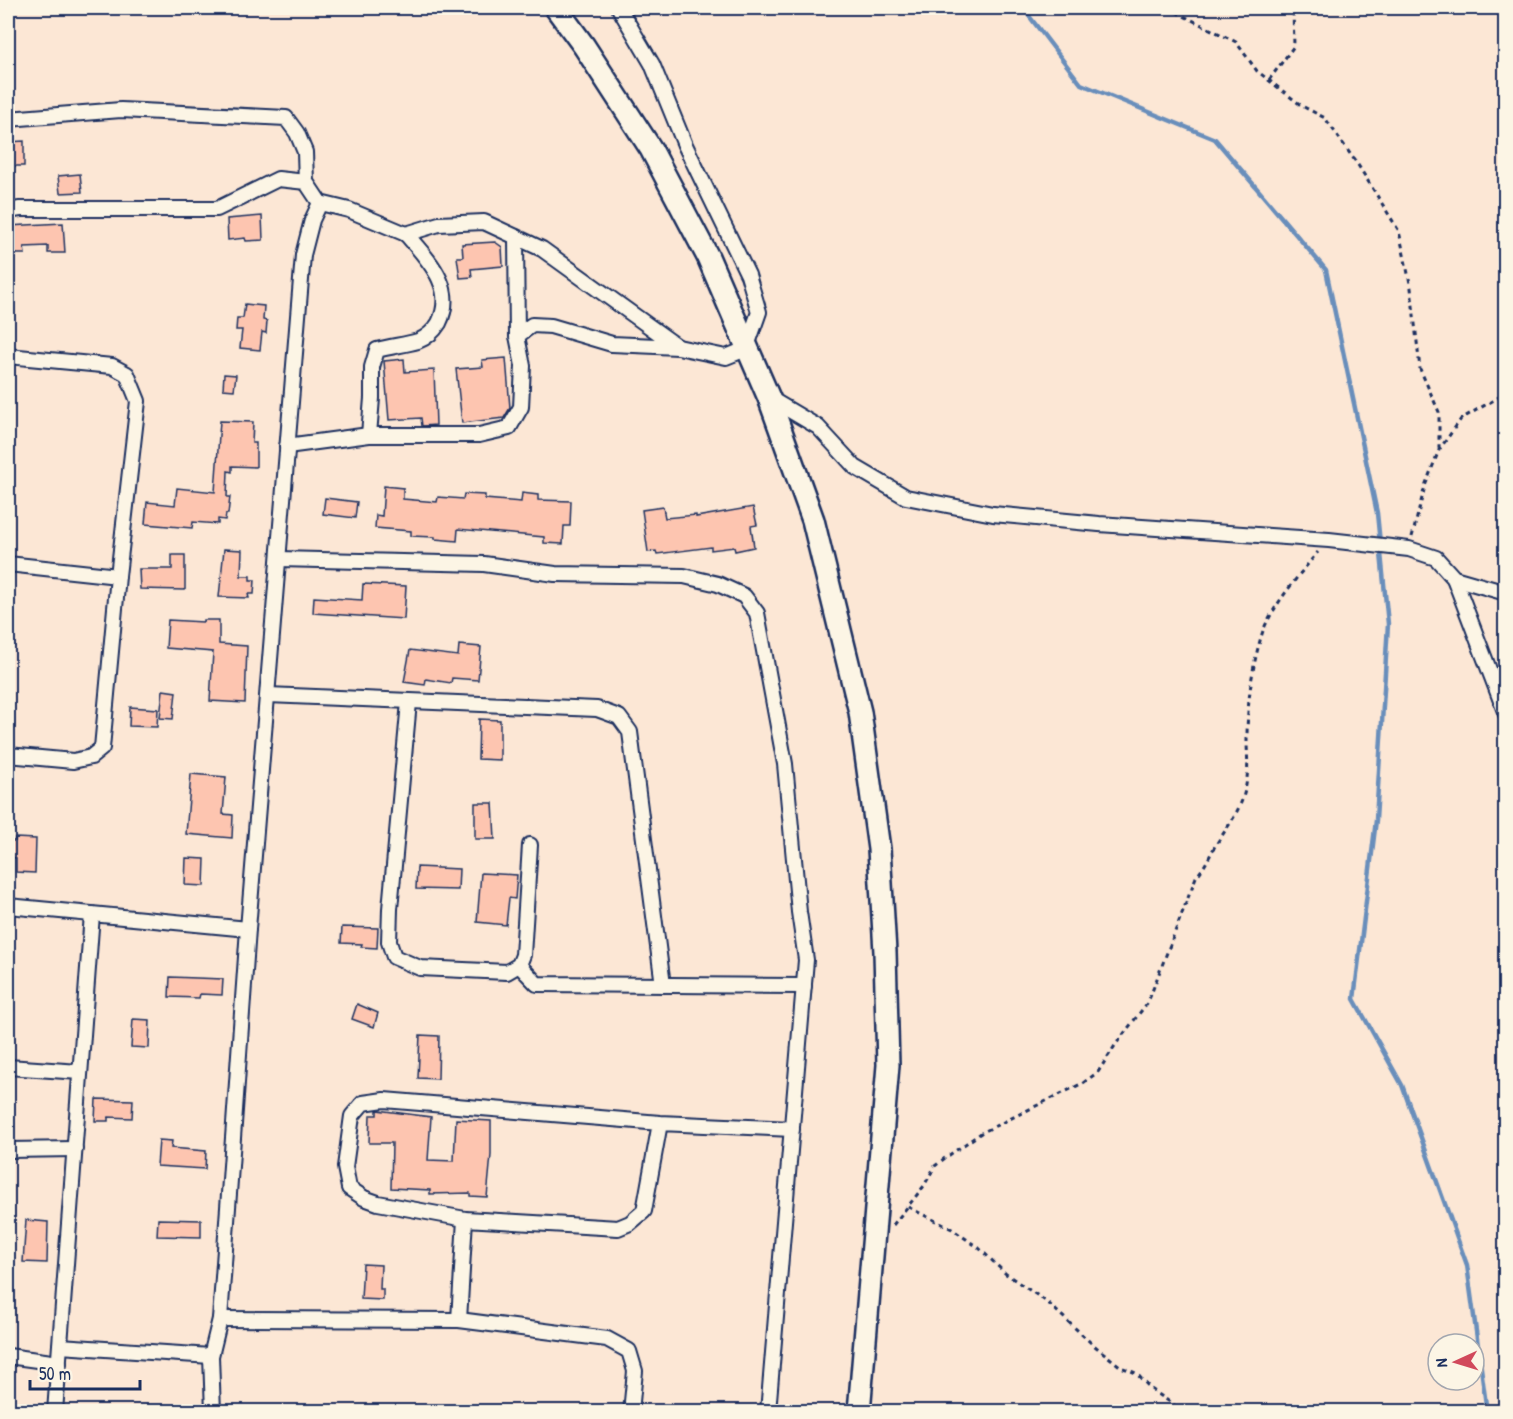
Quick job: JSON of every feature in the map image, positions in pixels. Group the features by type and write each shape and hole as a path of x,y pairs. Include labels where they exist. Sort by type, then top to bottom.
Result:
{"main road":[{"path":"556,8 584,46 651,149 708,257 769,398 813,520 860,712 879,849 888,1065 859,1412"}],"street":[{"path":"518,336 532,325 550,326 612,344 678,346 726,357 746,349 759,312 748,275 685,145 652,64 619,8"},
{"path":"8,119 121,110 286,118 297,133 305,152 306,182 320,203 350,210 406,234 432,266 444,288 443,314 434,332 419,340 377,350 372,367 369,435"},
{"path":"8,211 20,209 217,209 278,179 306,182"},
{"path":"213,1412 211,1356 220,1319 248,929 303,255 312,220 320,203"},
{"path":"406,234 438,224 484,222 542,249 678,346"},
{"path":"287,446 369,435 479,435 509,428 521,407 523,366 518,336 516,237"},
{"path":"8,356 112,366 127,374 138,401 118,576 102,748 91,757 73,761 8,755"},
{"path":"769,398 818,427 855,467 906,497 993,514 1329,540 1409,549 1436,558 1454,578 1506,714"},
{"path":"279,558 484,564 555,574 684,576 718,584 744,596 758,613 785,765 799,912 806,960 768,1412"},
{"path":"8,564 118,576"},
{"path":"1454,578 1506,593"},
{"path":"267,695 597,709 619,717 630,732 663,985"},
{"path":"409,702 390,909 389,942 394,957 420,968 507,972 519,965 523,955 530,845"},
{"path":"8,906 248,929"},
{"path":"55,1412 92,914"},
{"path":"519,965 537,984 804,986"},
{"path":"8,1067 80,1072"},
{"path":"660,1123 644,1211 630,1223 618,1228 465,1219 378,1203 364,1198 349,1188 345,1167 352,1116 363,1103 384,1100 660,1123 792,1129"},
{"path":"8,1149 75,1149"},
{"path":"459,1320 465,1219"},
{"path":"220,1319 459,1320 608,1339 629,1351 635,1371 631,1412"},
{"path":"60,1346 211,1356"},
{"path":"8,1356 59,1363"}],"path":[{"path":"1168,8 1236,42 1257,70 1302,106 1325,118 1358,165 1399,231 1411,288 1420,369 1439,412 1438,450"},
{"path":"1269,80 1294,46 1293,8"},
{"path":"1409,549 1425,486 1438,450 1461,419 1506,393"},
{"path":"873,1250 924,1186 935,1166 981,1133 1083,1083 1098,1072 1148,1002 1196,877 1207,864 1214,848 1237,813 1245,788 1249,763 1247,741 1251,693 1264,629 1292,584 1329,540"},
{"path":"908,1207 952,1229 979,1248 1006,1274 1047,1302 1090,1342 1121,1366 1136,1373 1151,1389 1184,1412"}],"building":[{"path":"24,141 24,166 8,166 8,142"},
{"path":"80,174 82,192 60,193 58,176"},
{"path":"262,216 263,240 246,241 245,238 228,240 227,219"},
{"path":"63,223 65,253 48,253 48,246 24,247 25,254 8,254 8,226"},
{"path":"495,242 502,247 503,266 471,269 472,277 460,278 457,257 463,257 462,244"},
{"path":"245,304 264,306 263,320 267,321 266,333 262,332 260,350 240,348 242,330 236,330 237,318 243,318"},
{"path":"506,358 510,408 504,418 462,423 456,369 483,367 482,360"},
{"path":"404,359 405,372 434,370 436,425 422,426 421,418 389,420 384,361"},
{"path":"224,374 236,375 234,390 223,389"},
{"path":"220,421 253,422 252,443 256,443 256,467 232,466 232,472 228,471 227,497 230,497 225,520 218,519 218,524 193,522 192,528 145,524 147,502 175,505 177,488 215,492"},
{"path":"384,486 403,488 403,499 437,502 438,497 463,499 464,494 485,495 485,499 521,502 522,493 538,495 538,500 571,501 570,526 564,526 563,544 544,543 544,537 458,529 457,541 411,536 411,531 375,528 376,515 382,516"},
{"path":"325,498 357,502 355,518 323,514"},
{"path":"663,507 665,518 696,515 696,517 753,507 757,525 751,526 754,547 735,551 734,547 711,550 711,547 657,554 656,551 648,552 642,510"},
{"path":"224,549 242,550 241,576 250,576 250,580 255,580 254,594 248,594 249,598 219,597"},
{"path":"172,555 185,555 185,590 140,589 139,569 172,569"},
{"path":"363,584 406,586 404,619 313,613 314,597 362,600"},
{"path":"168,620 203,622 203,620 219,620 219,644 247,646 245,703 210,701 213,652 166,648"},
{"path":"459,645 481,647 478,680 452,678 451,683 426,679 425,685 404,682 410,650 458,656"},
{"path":"163,690 176,692 173,719 160,718"},
{"path":"130,707 158,709 157,727 129,726"},
{"path":"479,719 500,720 500,760 478,759"},
{"path":"191,774 226,777 223,814 233,815 232,838 186,834"},
{"path":"475,803 493,803 495,839 475,839"},
{"path":"15,838 36,839 35,873 16,872 16,858 8,857 8,841 15,841"},
{"path":"186,858 205,859 204,886 185,885"},
{"path":"417,867 459,869 458,890 416,889"},
{"path":"481,873 517,875 515,899 509,898 506,925 477,922"},
{"path":"342,927 378,928 377,948 361,947 362,944 341,943"},
{"path":"170,977 223,979 222,995 200,994 199,998 169,997"},
{"path":"357,1004 378,1013 374,1027 352,1019"},
{"path":"133,1019 150,1020 149,1048 131,1047"},
{"path":"420,1035 439,1036 438,1079 418,1078"},
{"path":"96,1099 133,1100 132,1118 108,1117 108,1121 95,1121"},
{"path":"377,1110 431,1117 428,1160 454,1161 456,1119 491,1121 487,1197 470,1196 470,1193 430,1194 430,1190 391,1188 392,1143 369,1143 370,1115 377,1115"},
{"path":"159,1140 172,1141 171,1148 206,1151 205,1169 157,1166"},
{"path":"158,1219 201,1220 201,1237 157,1236"},
{"path":"26,1220 48,1222 47,1263 23,1262"},
{"path":"363,1264 381,1265 380,1289 383,1289 383,1300 361,1299"}],"waterway":[{"path":"1023,8 1081,84 1215,139 1326,270 1377,513 1388,624 1376,820 1354,999 1402,1085 1467,1265 1487,1412"}]}
